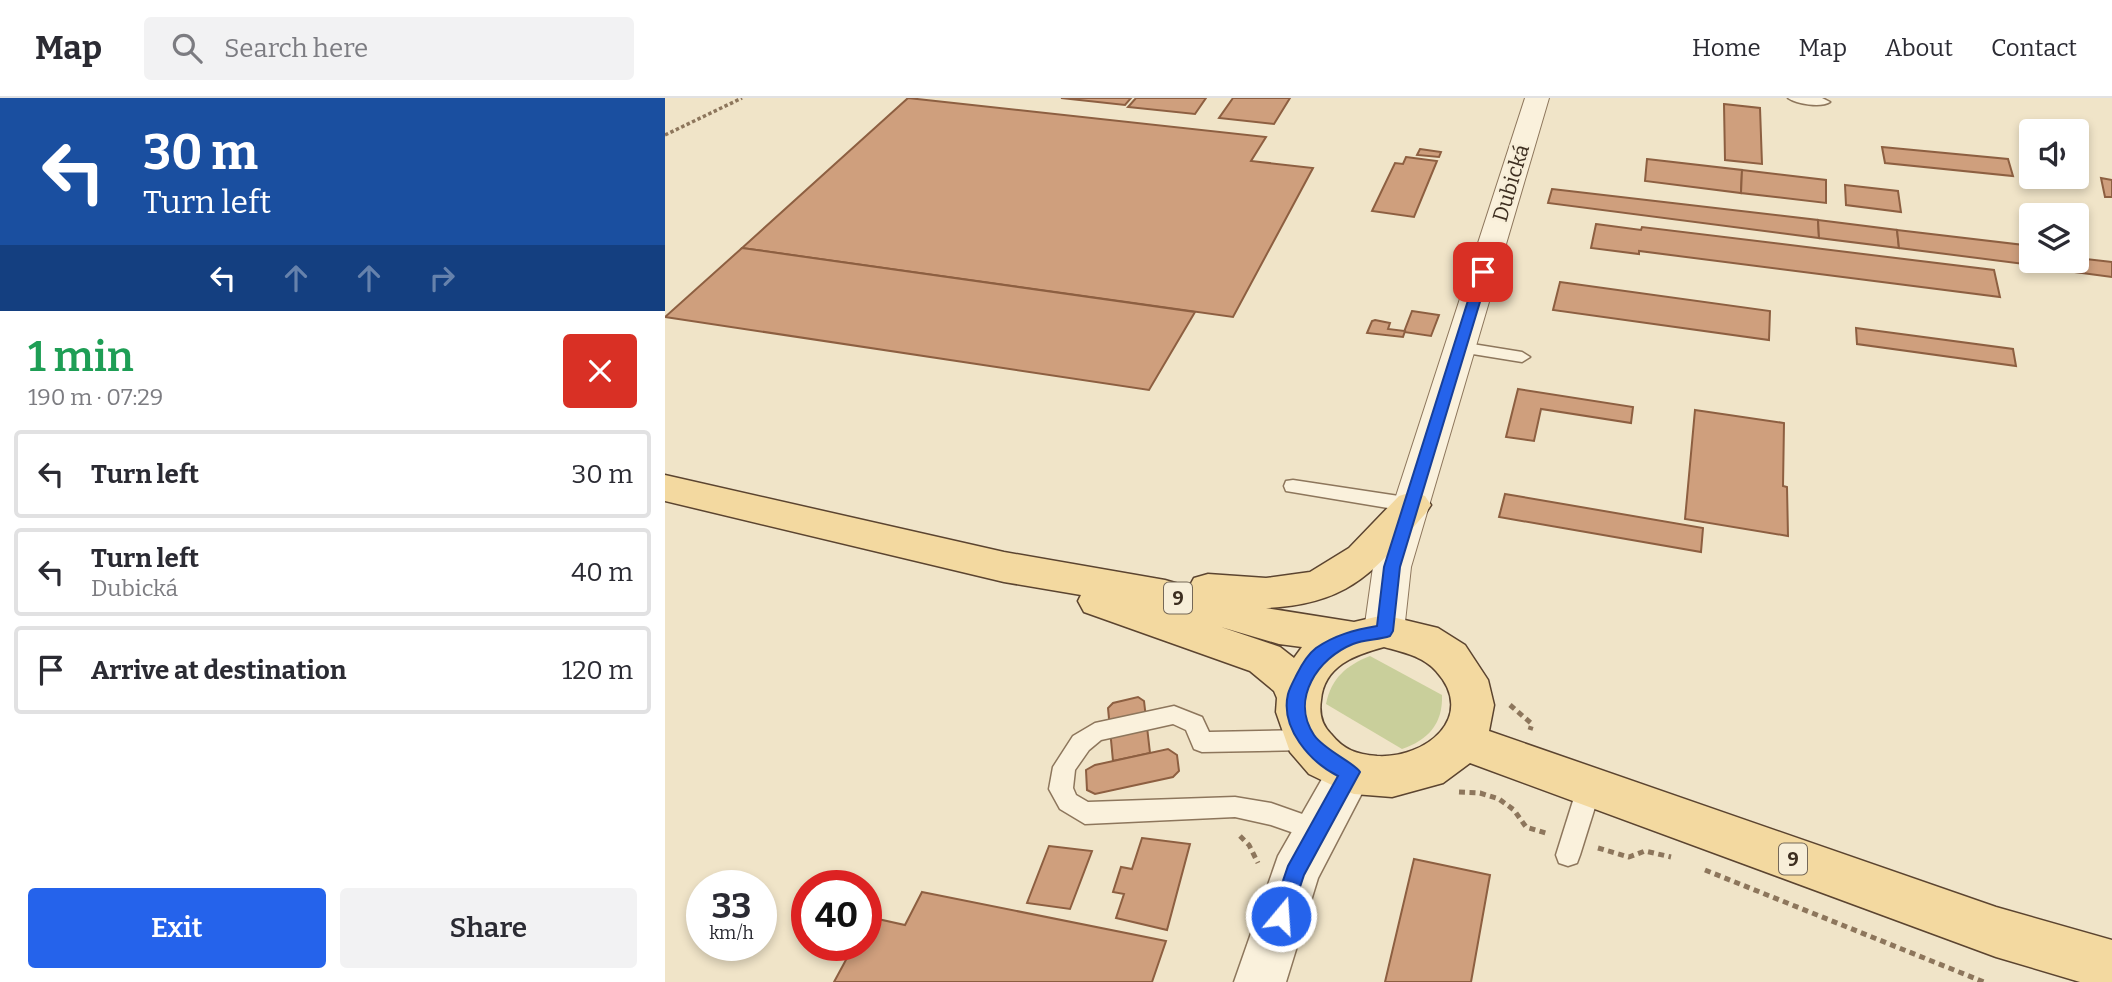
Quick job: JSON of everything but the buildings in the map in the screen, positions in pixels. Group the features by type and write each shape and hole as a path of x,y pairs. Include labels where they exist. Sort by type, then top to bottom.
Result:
{"main road":[{"name":"9","path":"665,488 1004,567 1165,594 1279,628 1419,637 1449,654 1468,680 1472,711 1461,741 1996,932 2112,967"},
{"path":"1004,567 1234,592 1289,592 1317,585 1356,565 1412,505"},
{"name":"9","path":"1004,567 1146,619 1251,653 1277,667 1297,693"},
{"path":"1367,634 1321,654 1310,665 1297,693 1296,709 1307,740 1332,764 1370,777 1392,778 1413,774 1432,766 1461,741"}],"street":[{"name":"Dubická","path":"1367,634 1412,505 1537,98"},
{"path":"1260,982 1295,872 1350,772"}],"lane":[{"path":"1794,98 1824,102"},
{"path":"1460,347 1522,357"},
{"path":"1293,486 1412,505"},
{"path":"1307,740 1202,742 1193,724 1174,715 1095,732 1081,743 1064,767 1061,789 1068,802 1085,813 1199,806 1235,807 1271,814 1317,830"},
{"path":"1570,848 1589,788"}],"path":[{"path":"665,135 742,98"},
{"path":"1504,696 1520,716 1532,724 1518,762"},
{"path":"1447,793 1472,791 1504,800 1519,813 1526,827 1570,848 1629,857 1645,852 1674,858"},
{"path":"1199,806 1200,820 1237,833 1249,845 1259,867"},
{"path":"1700,868 1984,982"}],"green space":[{"path":"1370,656 1442,695 1440,714 1432,730 1419,741 1402,749 1326,704 1332,687 1341,674"}],"route":[{"path":"1281,916 1295,872 1350,772 1332,764 1307,740 1299,725 1297,693 1310,665 1335,644 1350,637 1384,631 1392,567 1483,272"}]}
